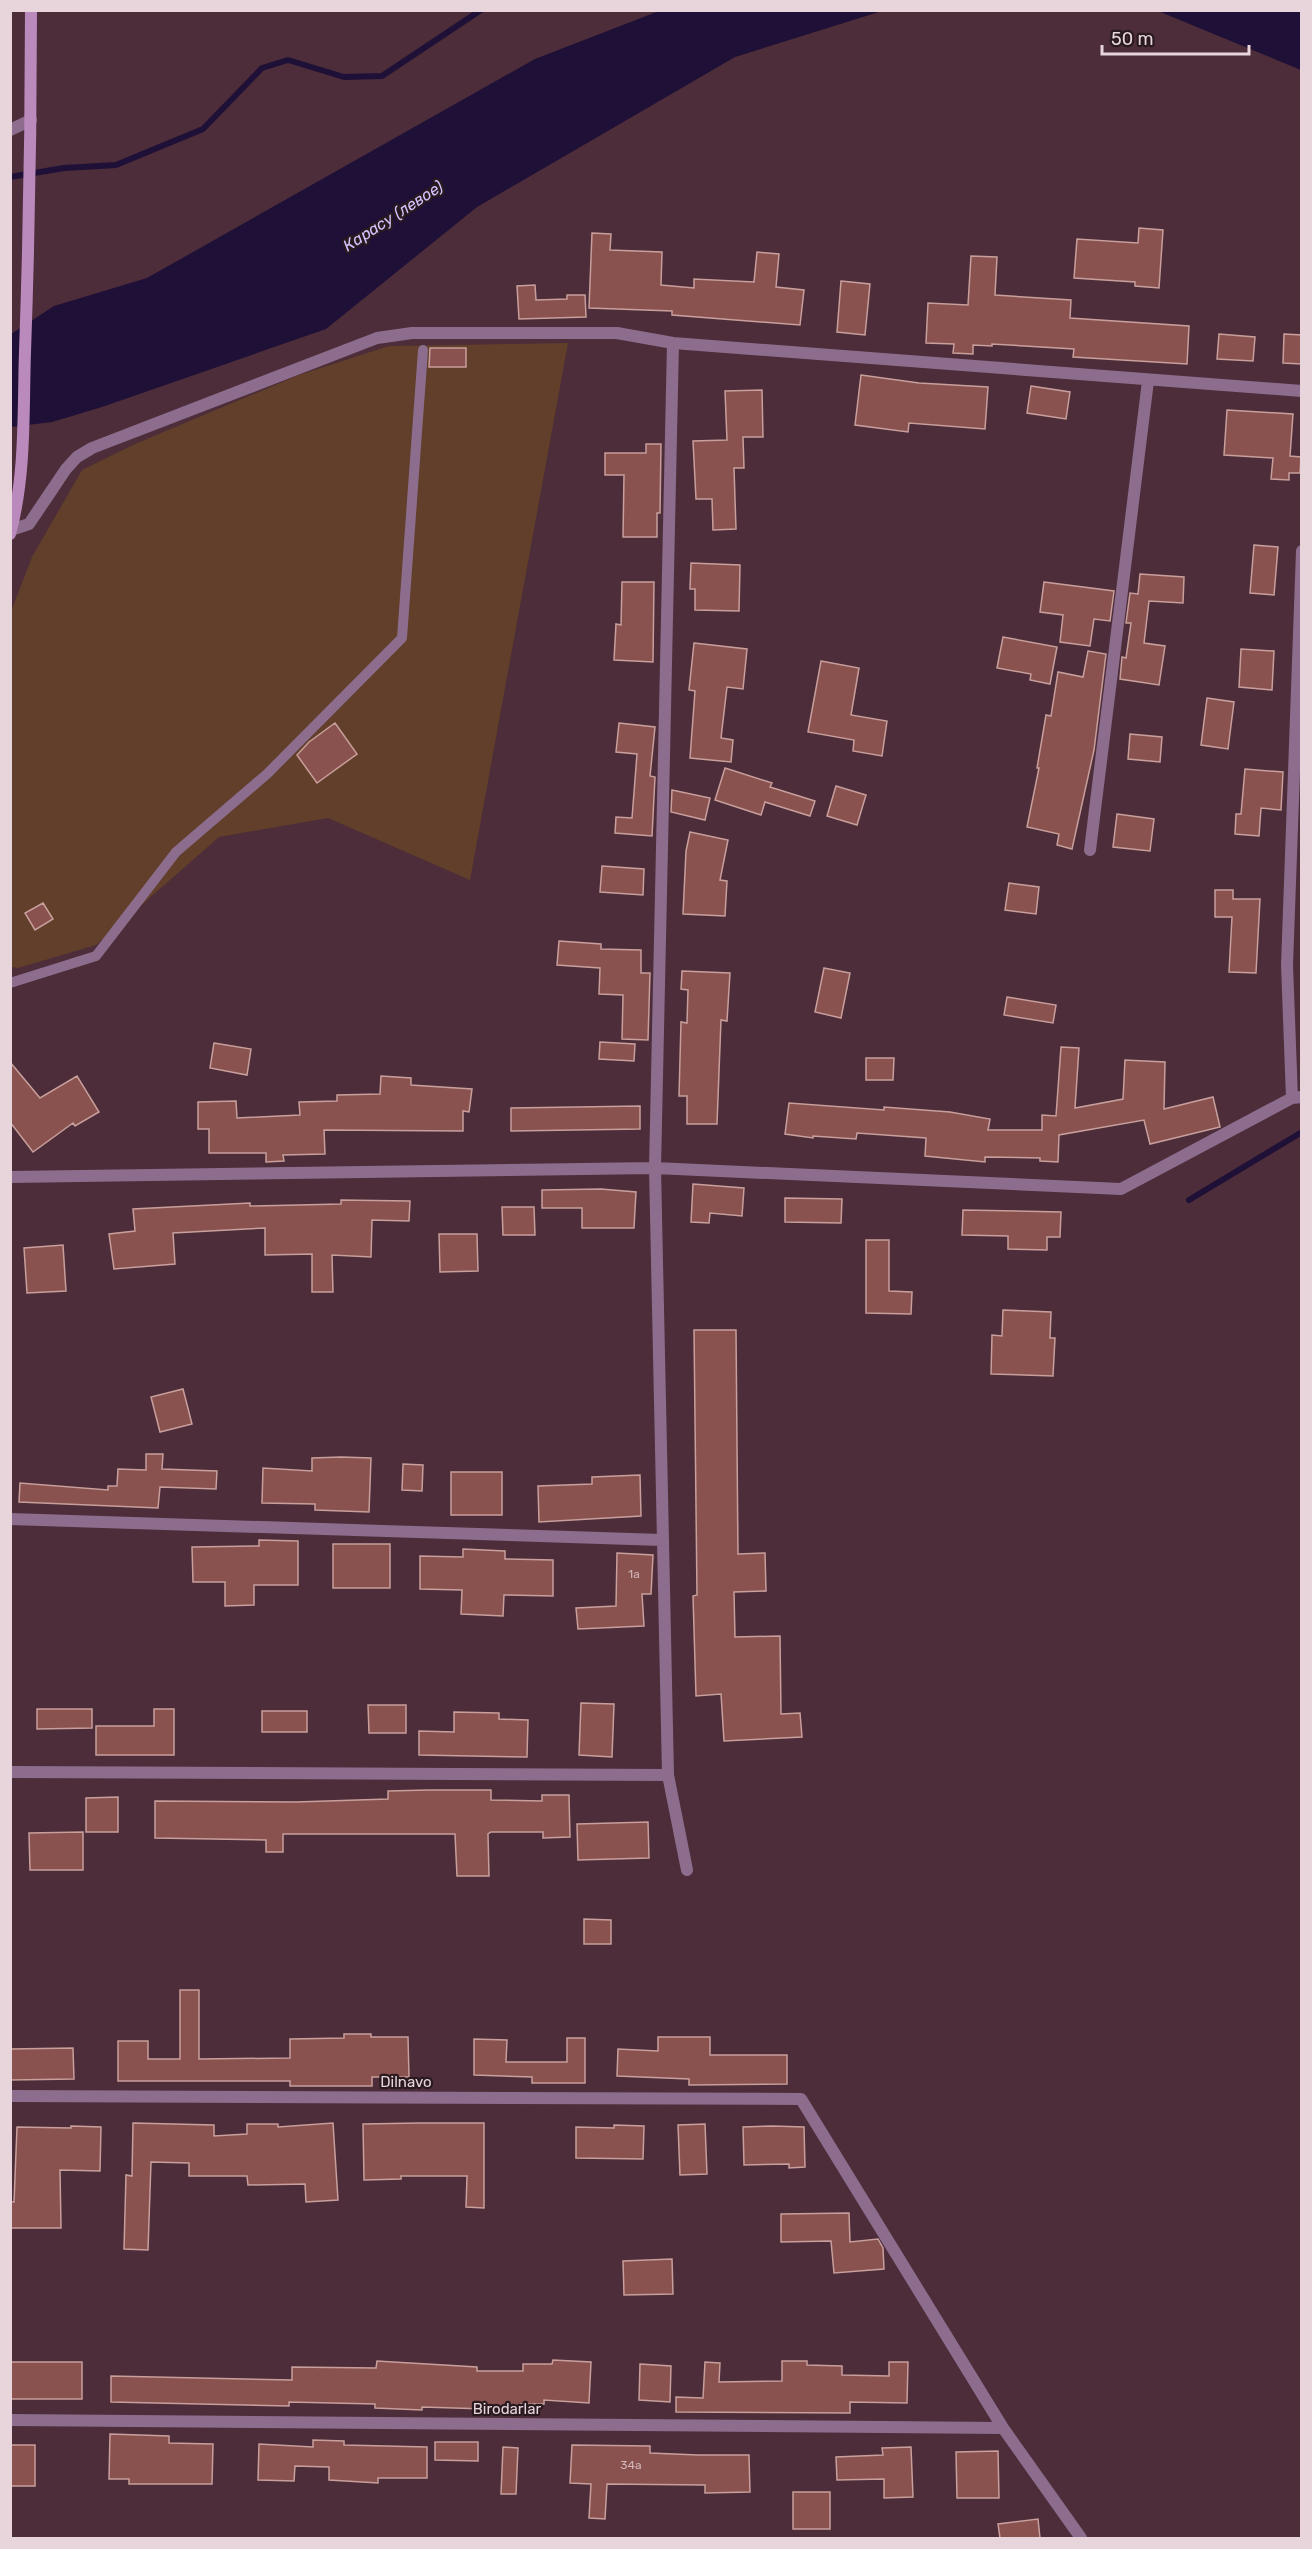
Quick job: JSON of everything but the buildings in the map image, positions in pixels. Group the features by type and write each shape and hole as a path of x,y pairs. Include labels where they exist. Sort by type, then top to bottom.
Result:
{"street":[{"path":"11,532 17,503 21,455 31,190 31,10"},
{"path":"10,130 31,120"},
{"path":"11,532 29,524 66,469 77,457 92,448 377,338 412,333 617,333 673,344 1302,391"},
{"path":"673,344 655,1168 668,1775 687,1870"},
{"path":"1090,850 1148,381"},
{"path":"10,1177 655,1168 1121,1189 1297,1097 1287,965 1302,551"},
{"path":"10,1519 662,1540"},
{"path":"10,1772 668,1775"},
{"name":"Dilnavo","path":"10,2096 801,2099 1003,2428"},
{"name":"Birodarlar","path":"10,2420 1003,2428"},
{"path":"1003,2428 1081,2538"}],"lane":[{"path":"10,982 96,956 176,852 267,774 402,638 423,350"}],"shaded area":[{"path":"568,343 470,880 328,818 219,837 96,945 18,968 11,967 10,614 32,557 82,470 135,444 299,375 389,346"}],"water":[{"name":"Карасу (левое)","path":"659,11 882,11 735,57 477,207 326,329 102,407 52,422 11,427 11,334 54,306 147,278 535,59"},
{"path":"1158,11 1301,11 1301,70"}],"waterway":[{"path":"10,177 64,168 116,165 203,129 262,68 288,60 344,77 382,76 481,10"},
{"path":"1189,1200 1302,1132"}]}
